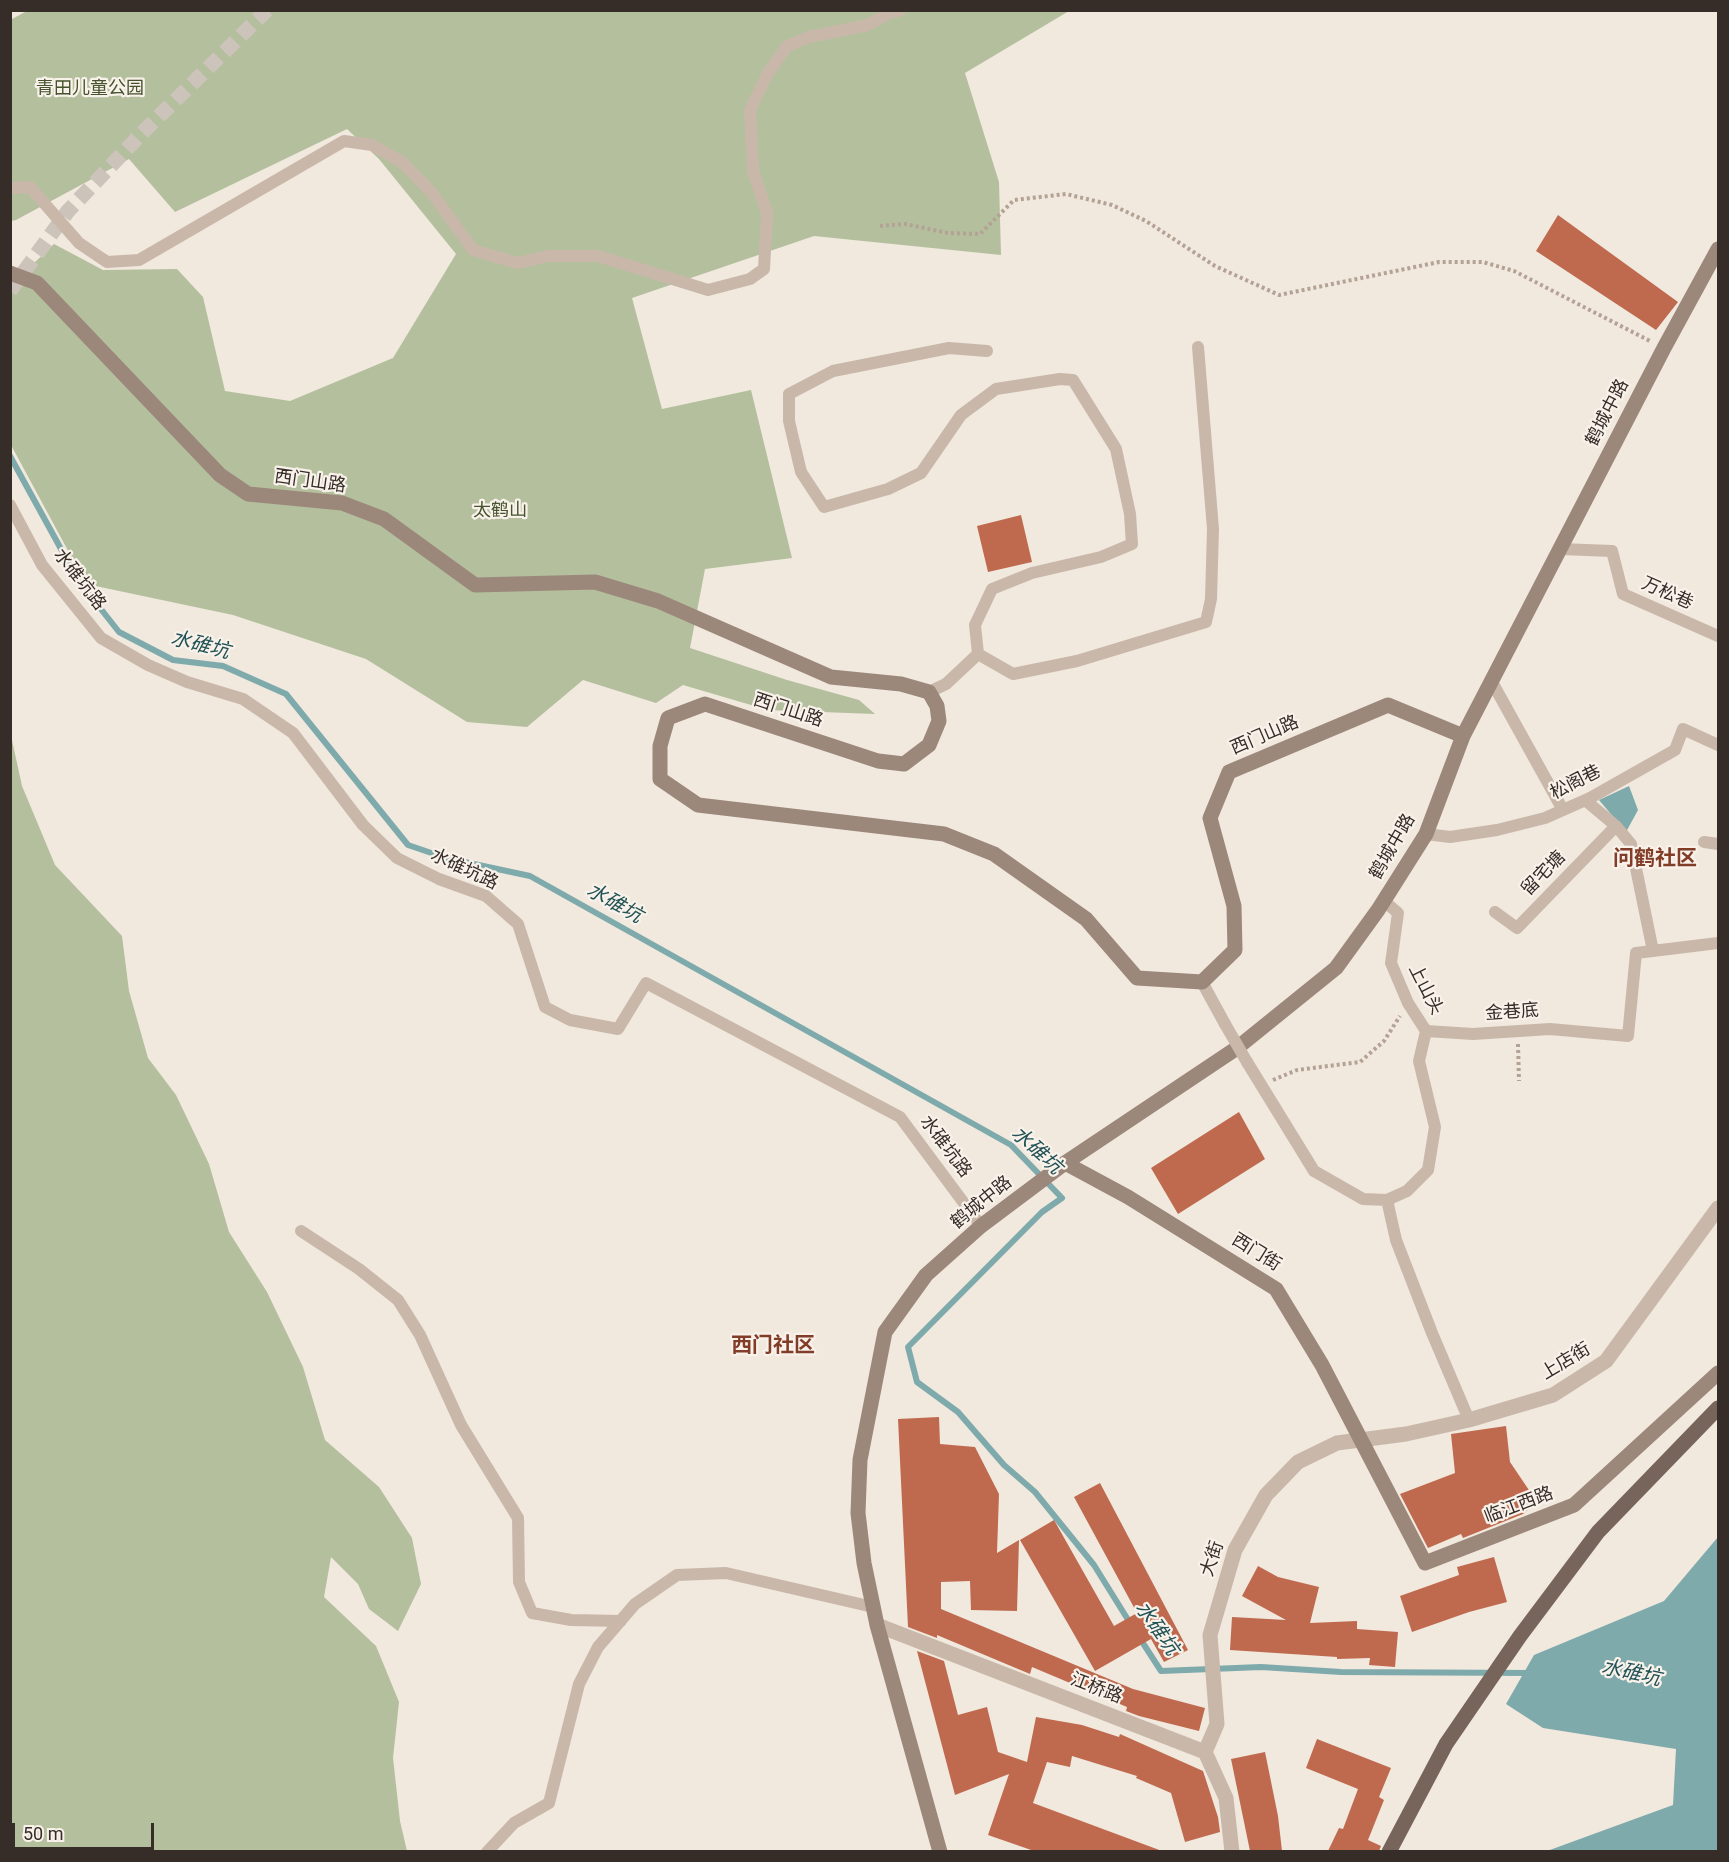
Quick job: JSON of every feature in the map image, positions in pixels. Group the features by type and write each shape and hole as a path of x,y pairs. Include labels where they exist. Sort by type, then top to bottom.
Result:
{"main road":[{"path":"1389,1851 1446,1744 1520,1636 1591,1541 1719,1408"}],"street":[{"name":"鹤城中路","path":"940,1851 877,1625 864,1563 858,1513 860,1460 885,1332 926,1275 981,1226 1060,1167 1237,1048 1336,968 1384,901 1426,834 1463,736 1664,348 1719,249"},
{"name":"西门山路","path":"10,273 37,283 220,475 249,494 342,503 384,519 475,585 595,582 658,601 831,677 902,684 929,692 936,706 939,721 929,745 904,764 878,761 705,704 668,718 660,746 660,778 699,805 944,834 994,854 1086,919 1137,978 1202,982 1235,950 1234,906 1210,818 1228,772 1388,705 1463,736"},
{"name":"西门街","path":"1060,1167 1128,1197 1276,1289 1322,1365 1361,1440"},
{"name":"上店街","path":"1361,1440 1469,1420 1553,1395 1606,1361 1719,1208"},
{"name":"临江西路","path":"1361,1440 1425,1563 1574,1505 1719,1373"},
{"name":"大街","path":"1205,1752 1217,1725 1210,1635 1235,1550 1266,1495 1298,1462 1337,1443 1361,1440"},
{"name":"江桥路","path":"877,1625 1205,1752"},
{"path":"1205,1752 1226,1798 1232,1851"}],"lane":[{"path":"10,188 30,186 79,243 107,262 140,260 344,141 353,142 372,145 402,162 432,193 473,250 517,263 548,256 598,256 708,290 750,279 764,269 767,213 753,171 750,110 768,74 787,46 809,37 868,25 887,14 901,10"},
{"path":"978,654 1013,674 1077,661 1206,622 1211,599 1214,529 1198,347"},
{"path":"978,654 975,625 992,589 1032,573 1101,556 1132,544 1130,514 1116,449 1073,380 1060,379 996,389 961,415 921,473 888,489 824,507 801,472 789,421 789,394 833,371 949,348 987,351"},
{"name":"水碓坑路","path":"10,505 42,565 101,638 148,665 187,682 243,699 292,733 363,825 397,858 439,879 486,896 518,924 546,1007 570,1020 618,1029 646,982 900,1117 981,1226"},
{"name":"万松巷","path":"1560,549 1612,551 1623,594 1719,636"},
{"path":"929,692 946,684 978,654"},
{"path":"1492,682 1563,810"},
{"name":"松阁巷","path":"1426,834 1450,837 1497,830 1545,818 1585,800 1675,750 1683,729 1719,745"},
{"path":"1585,800 1616,826 1631,844 1653,951 1719,943"},
{"name":"留宅塘","path":"1495,912 1516,928 1616,826"},
{"path":"1704,842 1719,844"},
{"name":"上山头","path":"1384,901 1398,913 1391,963 1408,1003 1426,1031"},
{"name":"金巷底","path":"1426,1031 1473,1034 1550,1029 1628,1036 1636,953 1653,951"},
{"path":"1202,982 1247,1062 1314,1171 1363,1199 1387,1200 1407,1191 1428,1170 1435,1127 1419,1061 1426,1031"},
{"path":"1387,1200 1396,1240 1469,1420"},
{"path":"302,1231 359,1269 398,1300 420,1335 461,1425 518,1518 519,1582 532,1613 571,1620 621,1621"},
{"path":"487,1851 513,1823 549,1803 579,1684 598,1647 635,1604 677,1575 726,1573 873,1607"}],"path":[{"path":"880,225 905,224 948,233 980,234 1014,200 1066,194 1113,205 1146,221 1215,266 1279,295 1438,262 1483,262 1514,271 1664,348"},
{"path":"1262,1085 1297,1070 1360,1062 1384,1041 1408,1003"},
{"path":"1518,1031 1519,1081"}],"green space":[{"name":"太鹤山","path":"29,10 1069,11 965,73 999,182 1001,255 814,236 632,298 662,409 751,390 792,558 705,569 690,648 787,680 859,700 875,714 768,710 683,685 656,703 583,680 527,727 467,722 366,659 233,615 86,584 11,445 11,285 54,244 103,270 177,269 203,297 225,391 290,401 393,358 456,254 379,159 347,129 175,212 129,159 11,221 10,20"},
{"path":"10,731 22,786 55,865 122,936 129,991 148,1058 176,1095 209,1164 229,1232 267,1292 303,1367 325,1440 379,1487 412,1538 421,1584 398,1631 369,1609 358,1584 331,1557 324,1597 376,1646 399,1702 393,1758 400,1821 407,1851 11,1851"}],"water":[{"path":"1629,786 1638,810 1626,832 1599,800"},
{"path":"1718,1537 1718,1851 1547,1851 1673,1805 1676,1749 1543,1728 1506,1704 1534,1655 1664,1601"}],"building":[{"path":"1558,215 1678,302 1656,330 1536,251"},
{"path":"1021,515 1032,562 988,572 977,526"},
{"path":"1239,1112 1265,1159 1178,1214 1151,1168"},
{"path":"939,1417 940,1444 975,1447 999,1494 997,1553 1019,1540 1017,1611 971,1610 970,1581 941,1582 941,1609 1133,1689 1205,1708 1199,1731 1139,1716 1126,1711 1127,1707 1032,1667 1030,1674 937,1635 937,1638 908,1627 898,1419"},
{"path":"1506,1426 1510,1462 1537,1502 1523,1514 1463,1538 1461,1534 1428,1548 1400,1494 1455,1473 1451,1434"},
{"path":"1100,1483 1188,1650 1164,1662 1151,1639 1095,1671 1020,1540 1054,1520 1114,1626 1137,1613 1074,1497"},
{"path":"1494,1557 1507,1602 1469,1612 1412,1632 1400,1596 1459,1575 1457,1567"},
{"path":"1258,1566 1278,1577 1319,1587 1310,1623 1357,1621 1357,1629 1398,1632 1395,1667 1369,1665 1370,1658 1337,1659 1337,1657 1230,1650 1232,1617 1286,1620 1242,1596"},
{"path":"917,1651 944,1661 958,1715 987,1707 998,1752 1027,1762 1036,1717 1082,1725 1119,1737 1120,1734 1203,1771 1218,1817 1220,1832 1185,1842 1171,1793 1136,1778 1137,1776 1072,1756 1070,1767 1047,1762 1033,1803 1162,1851 1034,1851 988,1835 1009,1774 955,1795"},
{"path":"1317,1739 1391,1768 1379,1797 1384,1800 1368,1840 1381,1846 1379,1851 1328,1851 1339,1828 1343,1829 1358,1789 1306,1768"},
{"path":"1265,1752 1278,1816 1282,1851 1250,1851 1231,1759"}],"waterway":[{"name":"水碓坑","path":"10,456 78,580 119,632 173,660 223,666 286,694 408,845 446,858 530,876 1011,1145 1062,1198 1042,1212 908,1347 917,1382 958,1412 1004,1465 1035,1492 1094,1565 1130,1623"},
{"name":"水碓坑","path":"1139,1637 1161,1671 1261,1667 1341,1672 1530,1673"}],"tunnel":[{"path":"10,291 68,211 141,134 267,10"}],"district":[{"name":"问鹤社区","path":"1655,860"},
{"name":"西门社区","path":"773,1347"}],"park label":[{"name":"青田儿童公园","path":"90,89"}]}
